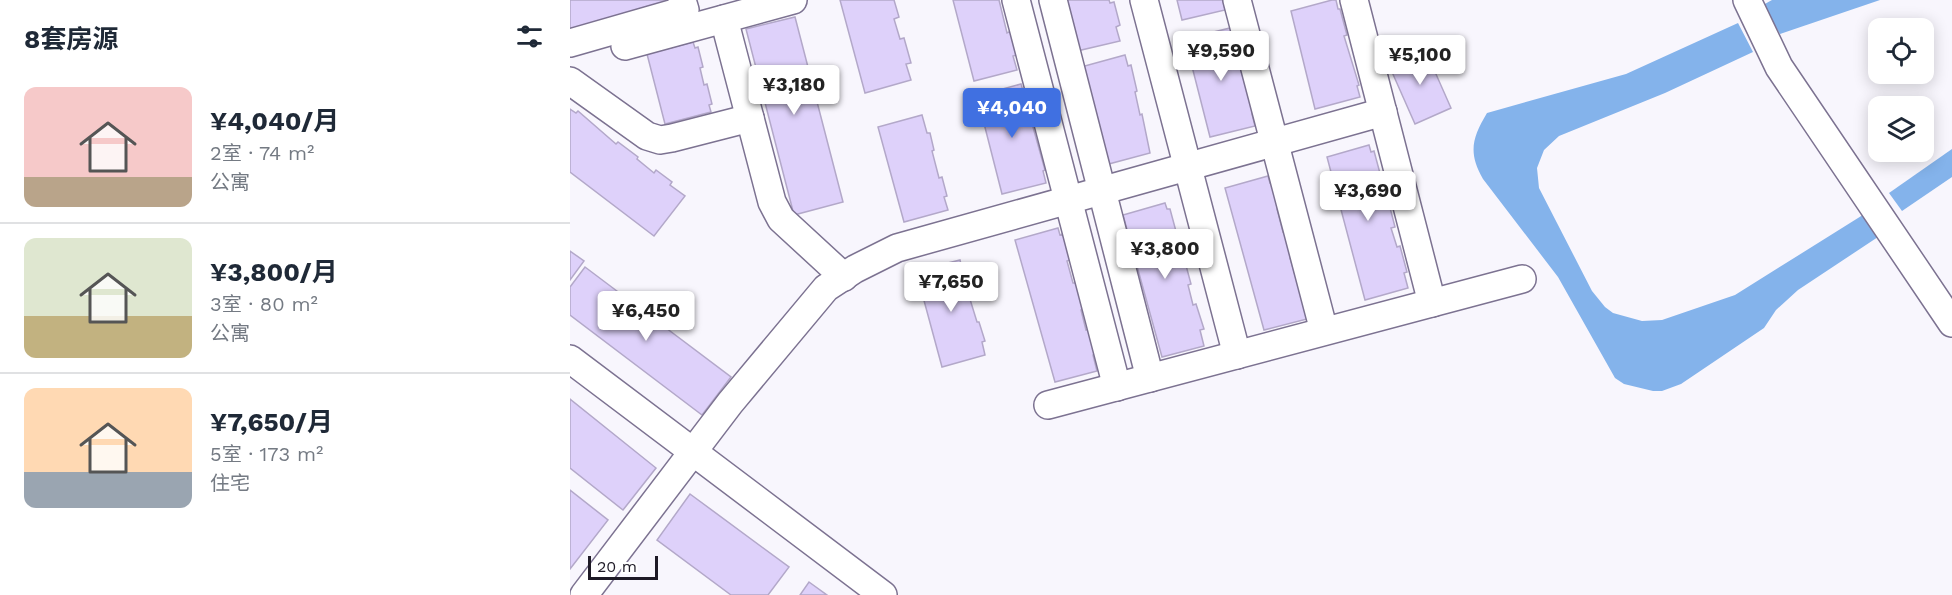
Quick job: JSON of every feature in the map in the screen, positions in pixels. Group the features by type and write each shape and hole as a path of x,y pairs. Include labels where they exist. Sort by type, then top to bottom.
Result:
{"street":[{"path":"570,43 685,10 682,0"},
{"path":"625,46 793,0"},
{"path":"1016,0 1117,387"},
{"path":"1053,0 1150,378"},
{"path":"1144,0 1237,355"},
{"path":"1237,0 1324,331"},
{"path":"1354,0 1432,303"},
{"path":"1750,1 1779,67 1952,323"},
{"path":"724,19 772,202 781,219 835,282"},
{"path":"570,81 646,136 660,140 750,118"},
{"path":"584,595 745,384 835,282 897,248 1383,112"},
{"path":"1048,405 1522,279"},
{"path":"570,360 883,595"}],"water":[{"path":"1772,0 1880,0 1780,34 1763,5"},
{"path":"1738,23 1753,52 1665,93 1559,136 1544,150 1537,168 1539,188 1592,291 1613,313 1642,321 1662,320 1735,295 1866,213 1881,235 1798,290 1776,310 1764,328 1681,384 1662,391 1653,391 1624,384 1615,378 1558,277 1483,179 1475,161 1475,138 1487,113 1626,74"},
{"path":"1952,149 1952,177 1902,211 1889,193"}],"building":[{"path":"570,0 673,0 570,37"},
{"path":"840,0 894,0 899,17 894,19 900,39 904,38 911,63 906,64 911,80 865,93"},
{"path":"953,0 999,0 1007,33 1011,31 1017,55 1013,56 1017,70 974,81"},
{"path":"1064,0 1114,2 1120,25 1116,27 1120,41 1077,51"},
{"path":"1177,0 1223,0 1225,10 1182,20"},
{"path":"1336,0 1338,9 1340,9 1347,35 1344,36 1359,85 1357,86 1360,97 1315,109 1291,11"},
{"path":"795,17 843,202 794,215 746,29"},
{"path":"1230,28 1233,38 1235,37 1242,64 1239,64 1254,114 1252,114 1255,126 1210,137 1185,39"},
{"path":"693,42 695,48 698,47 703,67 700,68 704,85 707,84 712,104 709,105 711,112 665,124 647,54"},
{"path":"1424,47 1451,108 1415,124 1388,63"},
{"path":"1125,55 1128,66 1131,65 1150,153 1105,165 1081,67"},
{"path":"1021,84 1024,94 1027,94 1046,183 1002,194 977,96"},
{"path":"570,109 576,113 578,111 616,144 618,142 638,157 637,159 654,173 656,170 672,182 670,185 685,196 654,236 570,172"},
{"path":"922,115 927,133 930,133 939,178 942,177 947,196 944,197 948,210 904,222 878,127"},
{"path":"1369,145 1371,152 1374,151 1381,177 1378,178 1384,201 1388,200 1395,227 1391,228 1397,247 1400,246 1407,272 1404,273 1408,288 1365,300 1327,157"},
{"path":"1268,176 1270,183 1273,182 1283,232 1286,231 1293,257 1290,258 1296,278 1299,277 1306,302 1303,303 1307,319 1264,330 1225,188"},
{"path":"1165,203 1167,209 1170,209 1177,235 1174,236 1180,259 1184,258 1191,284 1188,285 1193,305 1196,304 1204,329 1200,330 1204,346 1162,357 1123,215"},
{"path":"1058,228 1060,235 1063,234 1073,283 1076,283 1084,309 1081,310 1096,354 1093,355 1097,371 1055,382 1015,240"},
{"path":"570,251 584,261 570,280"},
{"path":"960,260 964,278 967,277 972,295 969,296 977,322 979,322 985,341 982,342 985,355 942,367 916,271"},
{"path":"585,267 731,377 702,415 570,315 570,287"},
{"path":"570,399 656,468 623,510 570,468"},
{"path":"570,490 608,520 570,569"},
{"path":"690,494 789,567 768,595 731,595 657,540"},
{"path":"809,582 827,595 800,595"}]}
